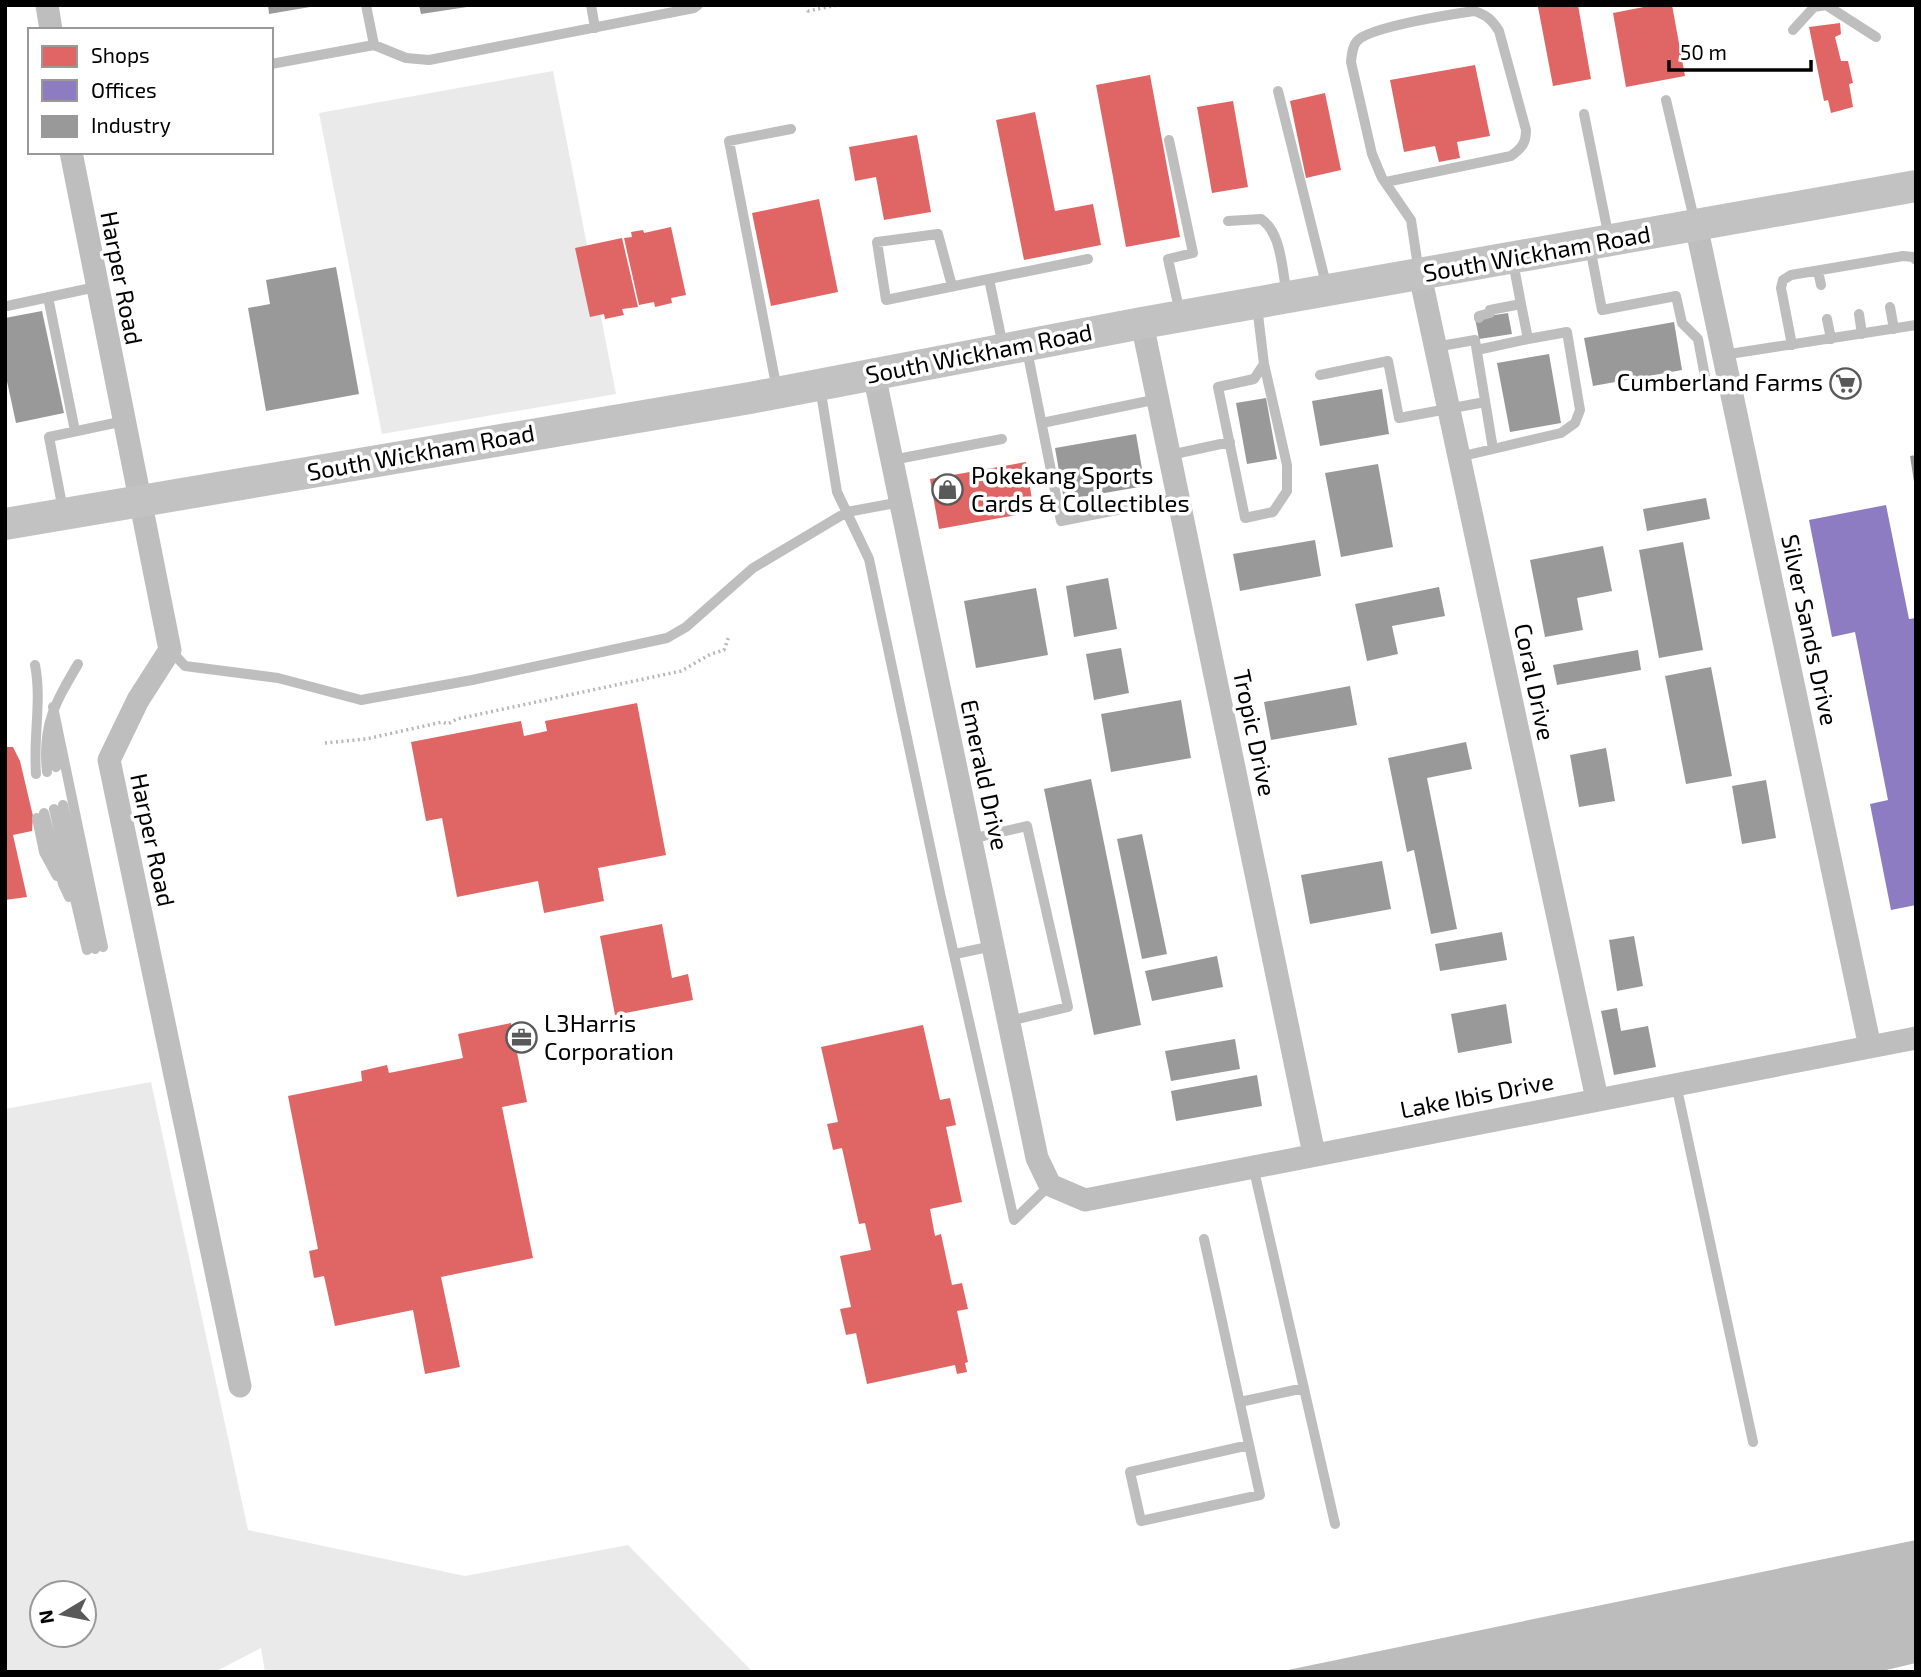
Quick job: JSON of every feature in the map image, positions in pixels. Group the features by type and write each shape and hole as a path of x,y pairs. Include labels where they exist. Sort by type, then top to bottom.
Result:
{"main road":[{"name":"South Wickham Road","path":"5,524 778,393 1142,323 1916,186"}],"street":[{"path":"47,5 51,28"},
{"name":"Harper Road","path":"71,154 170,650 138,700 109,760 240,1386"},
{"name":"Silver Sands Drive","path":"1696,225 1713,343 1870,1047"},
{"name":"Coral Drive","path":"1420,275 1597,1099"},
{"name":"Tropic Drive","path":"1142,323 1314,1154"},
{"name":"Emerald Drive","path":"874,374 1037,1158 1050,1185"},
{"name":"Lake Ibis Drive","path":"1050,1185 1085,1200 1916,1038"}],"lane":[{"path":"366,5 374,45"},
{"path":"591,5 595,27"},
{"path":"273,64 374,45 406,58 429,60 694,8 698,5"},
{"path":"1793,30 1814,7 1826,5 1876,37"},
{"path":"1386,182 1511,156 1521,149 1526,141 1526,130 1499,31 1484,14 1474,11 1383,29 1357,40 1352,50 1351,62 1371,154 1386,182 1411,220 1420,275"},
{"path":"1278,91 1327,291"},
{"path":"1666,100 1696,225"},
{"path":"1584,114 1600,243 1602,310 1676,296 1682,323 1713,343 1792,345 1916,325"},
{"path":"778,393 729,141 791,129"},
{"path":"1169,140 1193,253 1168,259 1181,316"},
{"path":"1228,221 1261,219 1270,225 1288,298"},
{"path":"952,286 938,234 877,242 886,300 1088,259"},
{"path":"1792,345 1783,280 1791,275 1882,260 1903,257 1913,257 1916,260"},
{"path":"1512,258 1528,340"},
{"path":"1882,260 1885,274"},
{"path":"1851,265 1853,279"},
{"path":"1818,271 1821,285"},
{"path":"989,279 1042,423 1061,522 1179,498"},
{"path":"7,306 96,287"},
{"path":"48,297 75,431"},
{"path":"1257,303 1264,364 1287,465 1287,491 1273,512 1245,518 1218,387 1254,379 1264,364"},
{"path":"1504,313 1487,315 1490,310 1521,304"},
{"path":"1890,307 1894,329"},
{"path":"1859,314 1862,334"},
{"path":"1827,319 1831,338"},
{"path":"1458,457 1561,433 1574,423 1580,410 1567,332 1528,340 1493,341"},
{"path":"1476,350 1509,336 1508,334"},
{"path":"1435,347 1475,340 1493,449"},
{"path":"1706,382 1713,343"},
{"path":"1320,375 1388,361 1399,418 1485,402"},
{"path":"820,384 837,492 869,559 1014,1220 1050,1185"},
{"path":"1042,423 1158,399"},
{"path":"53,516 48,437 124,421"},
{"path":"892,460 1002,439"},
{"path":"1170,455 1230,442"},
{"path":"170,650 185,666 278,678 360,700 472,680 667,638 686,627 752,568 848,512 901,502"},
{"path":"35,665 39,687 34,749 42,771 53,707 78,664"},
{"path":"53,707 95,948"},
{"path":"50,811 95,948"},
{"path":"50,811 63,884 95,948"},
{"path":"50,811 80,919"},
{"path":"971,839 1027,826 1068,1007 1009,1021"},
{"path":"955,954 993,946"},
{"path":"1676,1084 1753,1442"},
{"path":"1254,1166 1335,1524"},
{"path":"1204,1239 1260,1495 1142,1521 1130,1472 1249,1445"},
{"path":"1240,1402 1304,1388"}],"path":[{"path":"807,5 808,11 838,5"},
{"path":"325,743 354,742 442,722 448,724 457,719 681,671 710,654 724,650 729,636"}],"shaded area":[{"path":"553,71 616,394 382,434 319,113"},
{"path":"151,1082 248,1530 465,1576 628,1545 753,1672 265,1672 261,1648 215,1672 5,1672 5,1109"},
{"path":"1916,1540 1916,1663 1878,1672 1278,1672"}],"building: Shops":[{"path":"1578,5 1591,79 1553,86 1538,7"},
{"path":"1654,5 1672,5 1685,76 1626,87 1613,13"},
{"path":"1840,23 1841,34 1835,37 1841,61 1848,61 1853,83 1849,84 1853,107 1831,113 1828,100 1824,101 1809,27"},
{"path":"1475,65 1490,136 1457,142 1460,158 1439,162 1435,146 1404,152 1390,80"},
{"path":"1150,75 1180,237 1126,247 1096,85"},
{"path":"1325,93 1341,170 1306,178 1290,101"},
{"path":"1233,101 1248,187 1212,193 1197,107"},
{"path":"1035,112 1055,211 1093,204 1101,245 1024,260 996,120"},
{"path":"917,135 931,212 884,220 876,177 855,181 849,147"},
{"path":"819,199 838,292 771,306 752,213"},
{"path":"671,227 686,295 671,298 672,303 655,307 654,302 639,305 624,238 632,237 631,232 643,230 644,233"},
{"path":"622,238 638,307 622,309 624,315 605,319 604,314 590,317 575,248"},
{"path":"1026,462 1034,512 939,529 930,479"},
{"path":"637,703 666,855 598,868 604,901 544,913 538,881 457,897 442,818 426,821 411,742 521,721 524,736 547,731 545,721"},
{"path":"5,747 13,747 20,761 33,816 32,831 13,835 27,897 5,900"},
{"path":"662,924 672,978 688,974 693,1000 615,1015 600,936"},
{"path":"511,1023 527,1102 502,1107 533,1258 441,1277 460,1367 425,1374 413,1310 335,1326 324,1276 314,1278 309,1251 318,1249 288,1096 362,1081 361,1071 387,1065 389,1073 463,1058 458,1034"},
{"path":"923,1025 940,1100 950,1098 956,1125 946,1127 962,1202 930,1209 935,1236 941,1234 952,1285 962,1283 968,1309 957,1311 968,1362 965,1363 967,1372 957,1374 955,1365 867,1384 856,1333 846,1335 840,1309 851,1307 840,1256 871,1250 865,1223 859,1224 842,1148 833,1150 827,1124 838,1122 821,1047"}],"building: Offices":[{"path":"1886,505 1909,619 1916,618 1916,905 1891,910 1870,804 1888,800 1855,632 1832,637 1809,520"}],"building: Industry":[{"path":"268,5 310,5 310,7 269,14"},
{"path":"419,5 467,5 467,7 421,14"},
{"path":"336,267 359,394 266,411 248,308 270,304 266,280"},
{"path":"42,311 64,413 16,423 5,372 5,318"},
{"path":"1508,313 1512,334 1479,339 1475,318"},
{"path":"1674,322 1682,370 1593,386 1584,338"},
{"path":"1549,354 1561,423 1510,432 1497,363"},
{"path":"1382,389 1389,434 1320,446 1312,401"},
{"path":"1266,398 1277,459 1247,464 1236,403"},
{"path":"1136,434 1145,486 1064,500 1055,448"},
{"path":"1916,455 1916,482 1914,482 1910,456"},
{"path":"1378,464 1393,547 1341,557 1325,473"},
{"path":"1706,498 1710,519 1647,531 1643,509"},
{"path":"1315,540 1321,576 1240,591 1233,554"},
{"path":"1683,542 1703,650 1659,658 1639,550"},
{"path":"1603,546 1612,591 1577,598 1583,630 1545,637 1530,560"},
{"path":"1108,578 1117,629 1074,637 1066,586"},
{"path":"1439,587 1445,616 1392,626 1398,654 1367,661 1355,604"},
{"path":"1036,588 1048,655 976,668 964,601"},
{"path":"1121,648 1129,693 1094,700 1086,654"},
{"path":"1638,650 1641,670 1557,685 1553,665"},
{"path":"1711,667 1732,776 1686,784 1665,676"},
{"path":"1350,686 1357,725 1271,740 1264,702"},
{"path":"1181,700 1191,758 1111,772 1101,714"},
{"path":"1466,742 1472,769 1427,778 1457,929 1431,934 1414,850 1407,852 1388,758"},
{"path":"1606,748 1615,801 1579,807 1570,755"},
{"path":"1091,779 1141,1025 1094,1035 1044,789"},
{"path":"1766,780 1776,838 1742,844 1732,786"},
{"path":"1142,834 1167,954 1142,959 1117,839"},
{"path":"1382,861 1391,909 1310,924 1301,875"},
{"path":"1502,932 1507,960 1440,971 1435,944"},
{"path":"1634,936 1643,986 1617,991 1609,940"},
{"path":"1217,956 1223,987 1152,1001 1145,971"},
{"path":"1506,1004 1512,1043 1458,1053 1451,1014"},
{"path":"1617,1008 1621,1031 1648,1026 1656,1067 1614,1075 1601,1011"},
{"path":"1235,1039 1240,1069 1171,1081 1165,1051"},
{"path":"1257,1075 1262,1106 1176,1121 1171,1091"}],"place":[{"name":"Cumberland Farms","path":"1846,383"},
{"name":"Pokekang Sports Cards & Collectibles","path":"948,490"},
{"name":"L3Harris Corporation","path":"521,1038"}]}
